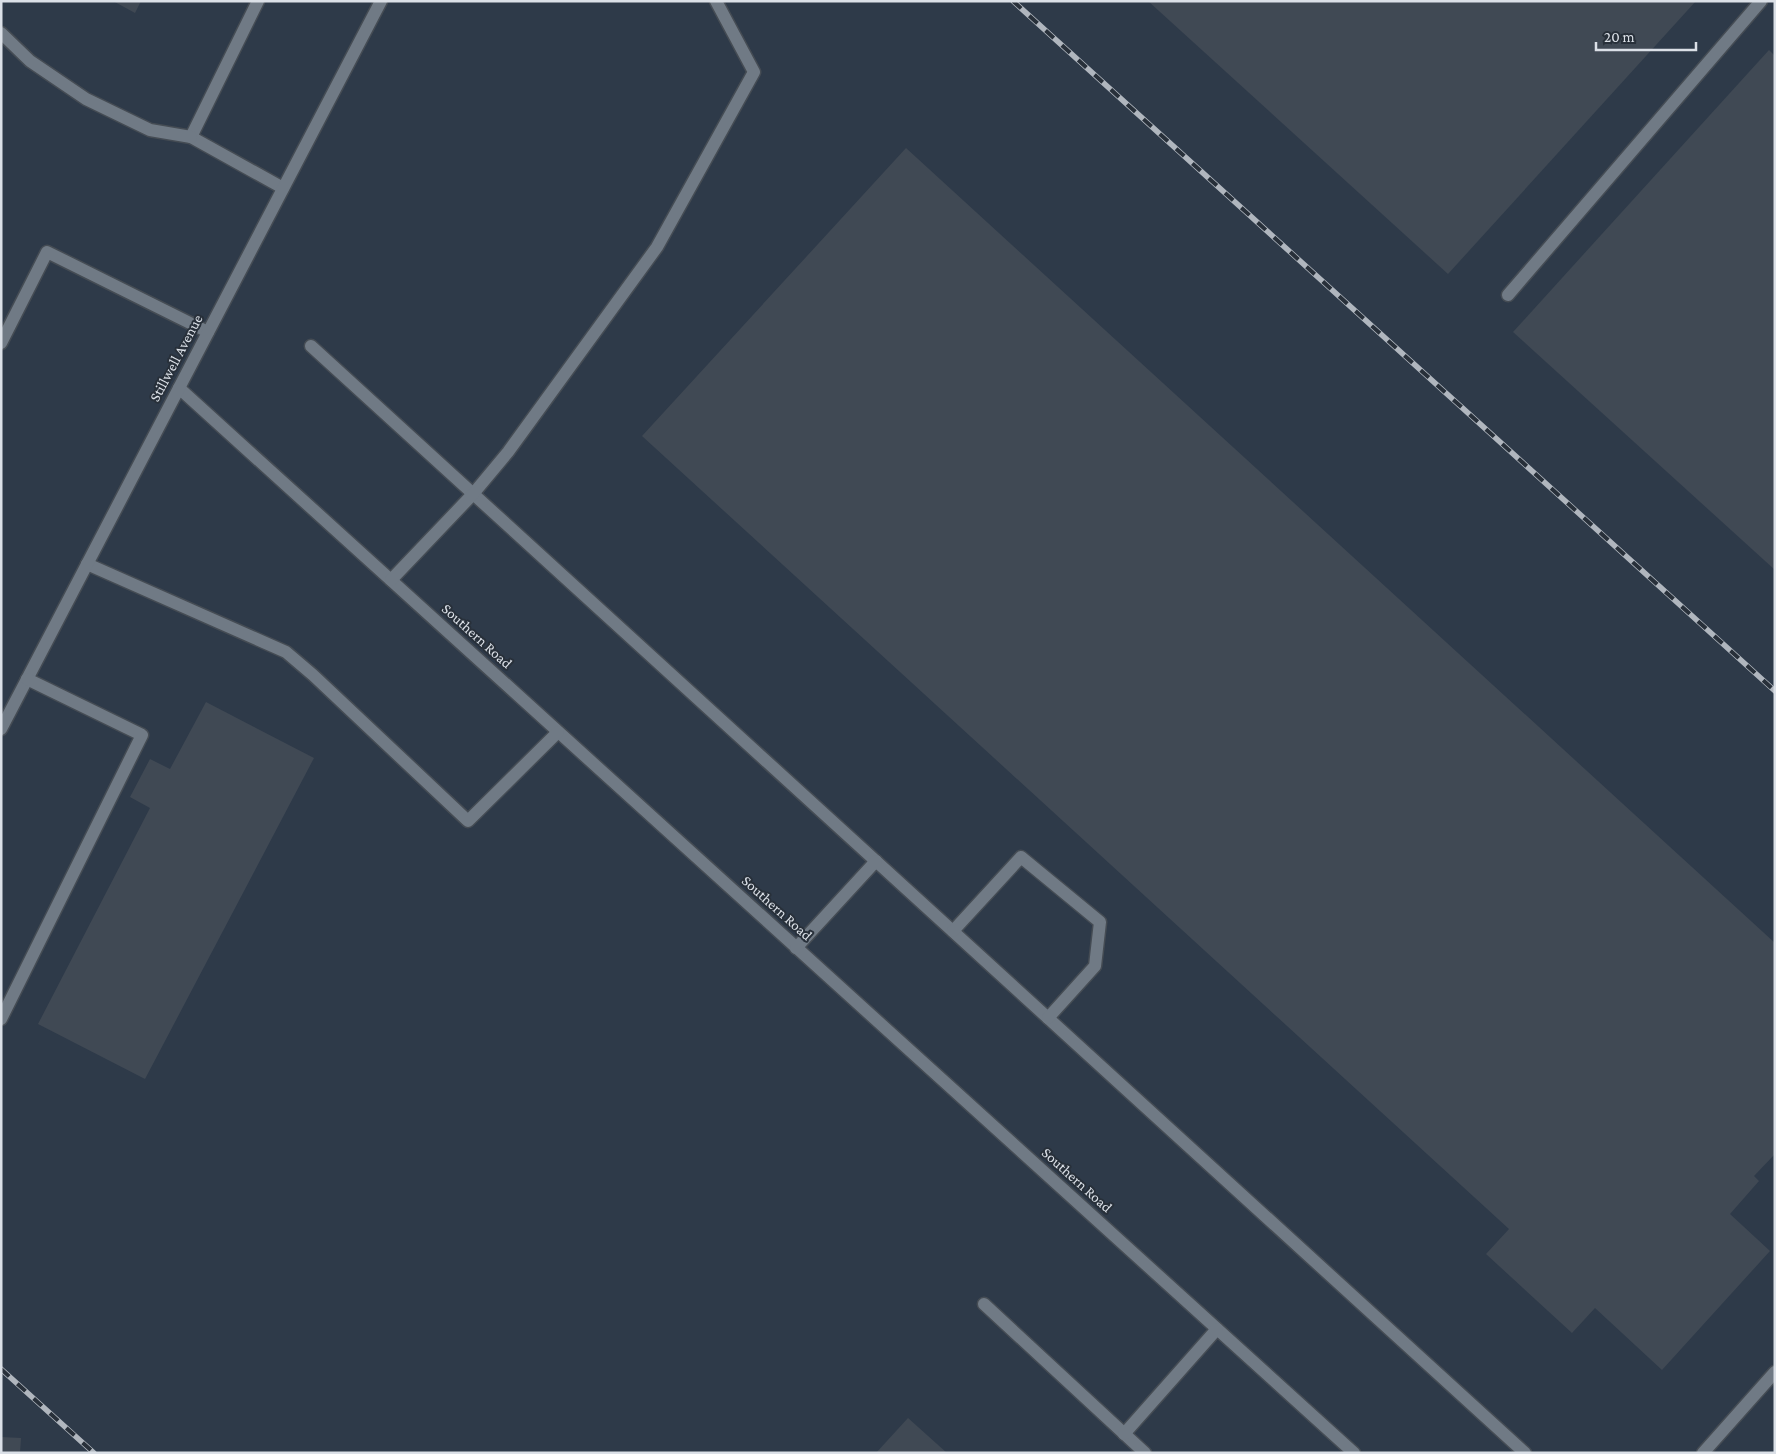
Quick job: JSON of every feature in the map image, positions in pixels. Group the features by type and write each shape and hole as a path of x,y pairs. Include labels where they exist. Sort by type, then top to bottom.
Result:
{"street":[{"path":"191,137 258,1"},
{"name":"Stillwell Avenue","path":"1,729 381,1"},
{"path":"391,580 474,494 508,452 657,247 754,72 716,1"},
{"path":"1508,296 1761,1"},
{"path":"1,33 30,60 86,98 150,130 191,137 283,188"},
{"path":"1,342 47,252 208,332"},
{"path":"311,346 1525,1453"},
{"name":"Southern Road","path":"179,388 1354,1453"},
{"path":"87,564 286,652 320,681 468,821 558,732"},
{"path":"1,1019 142,735 27,679"},
{"path":"953,931 1021,857 1100,922 1095,966 1048,1018"},
{"path":"796,948 876,861"},
{"path":"984,1304 1145,1453"},
{"path":"1124,1434 1217,1329"},
{"path":"1703,1453 1775,1372"}],"shaded area":[{"path":"1,1 1775,1 1775,1453 1,1453"}],"building":[{"path":"113,1 141,1 135,13"},
{"path":"1148,1 1696,1 1448,274"},
{"path":"1769,50 1775,56 1775,570 1513,332"},
{"path":"906,148 1775,943 1775,1154 1754,1176 1759,1181 1730,1214 1770,1251 1662,1370 1595,1308 1572,1333 1486,1254 1509,1229 642,436"},
{"path":"206,702 314,758 145,1079 38,1024 150,808 130,797 150,759 170,769"},
{"path":"908,1418 947,1453 876,1453"},
{"path":"1,1437 21,1438 20,1453 1,1453"}],"railway":[{"path":"1013,1 1775,691"},
{"path":"1,1369 94,1453"}]}
